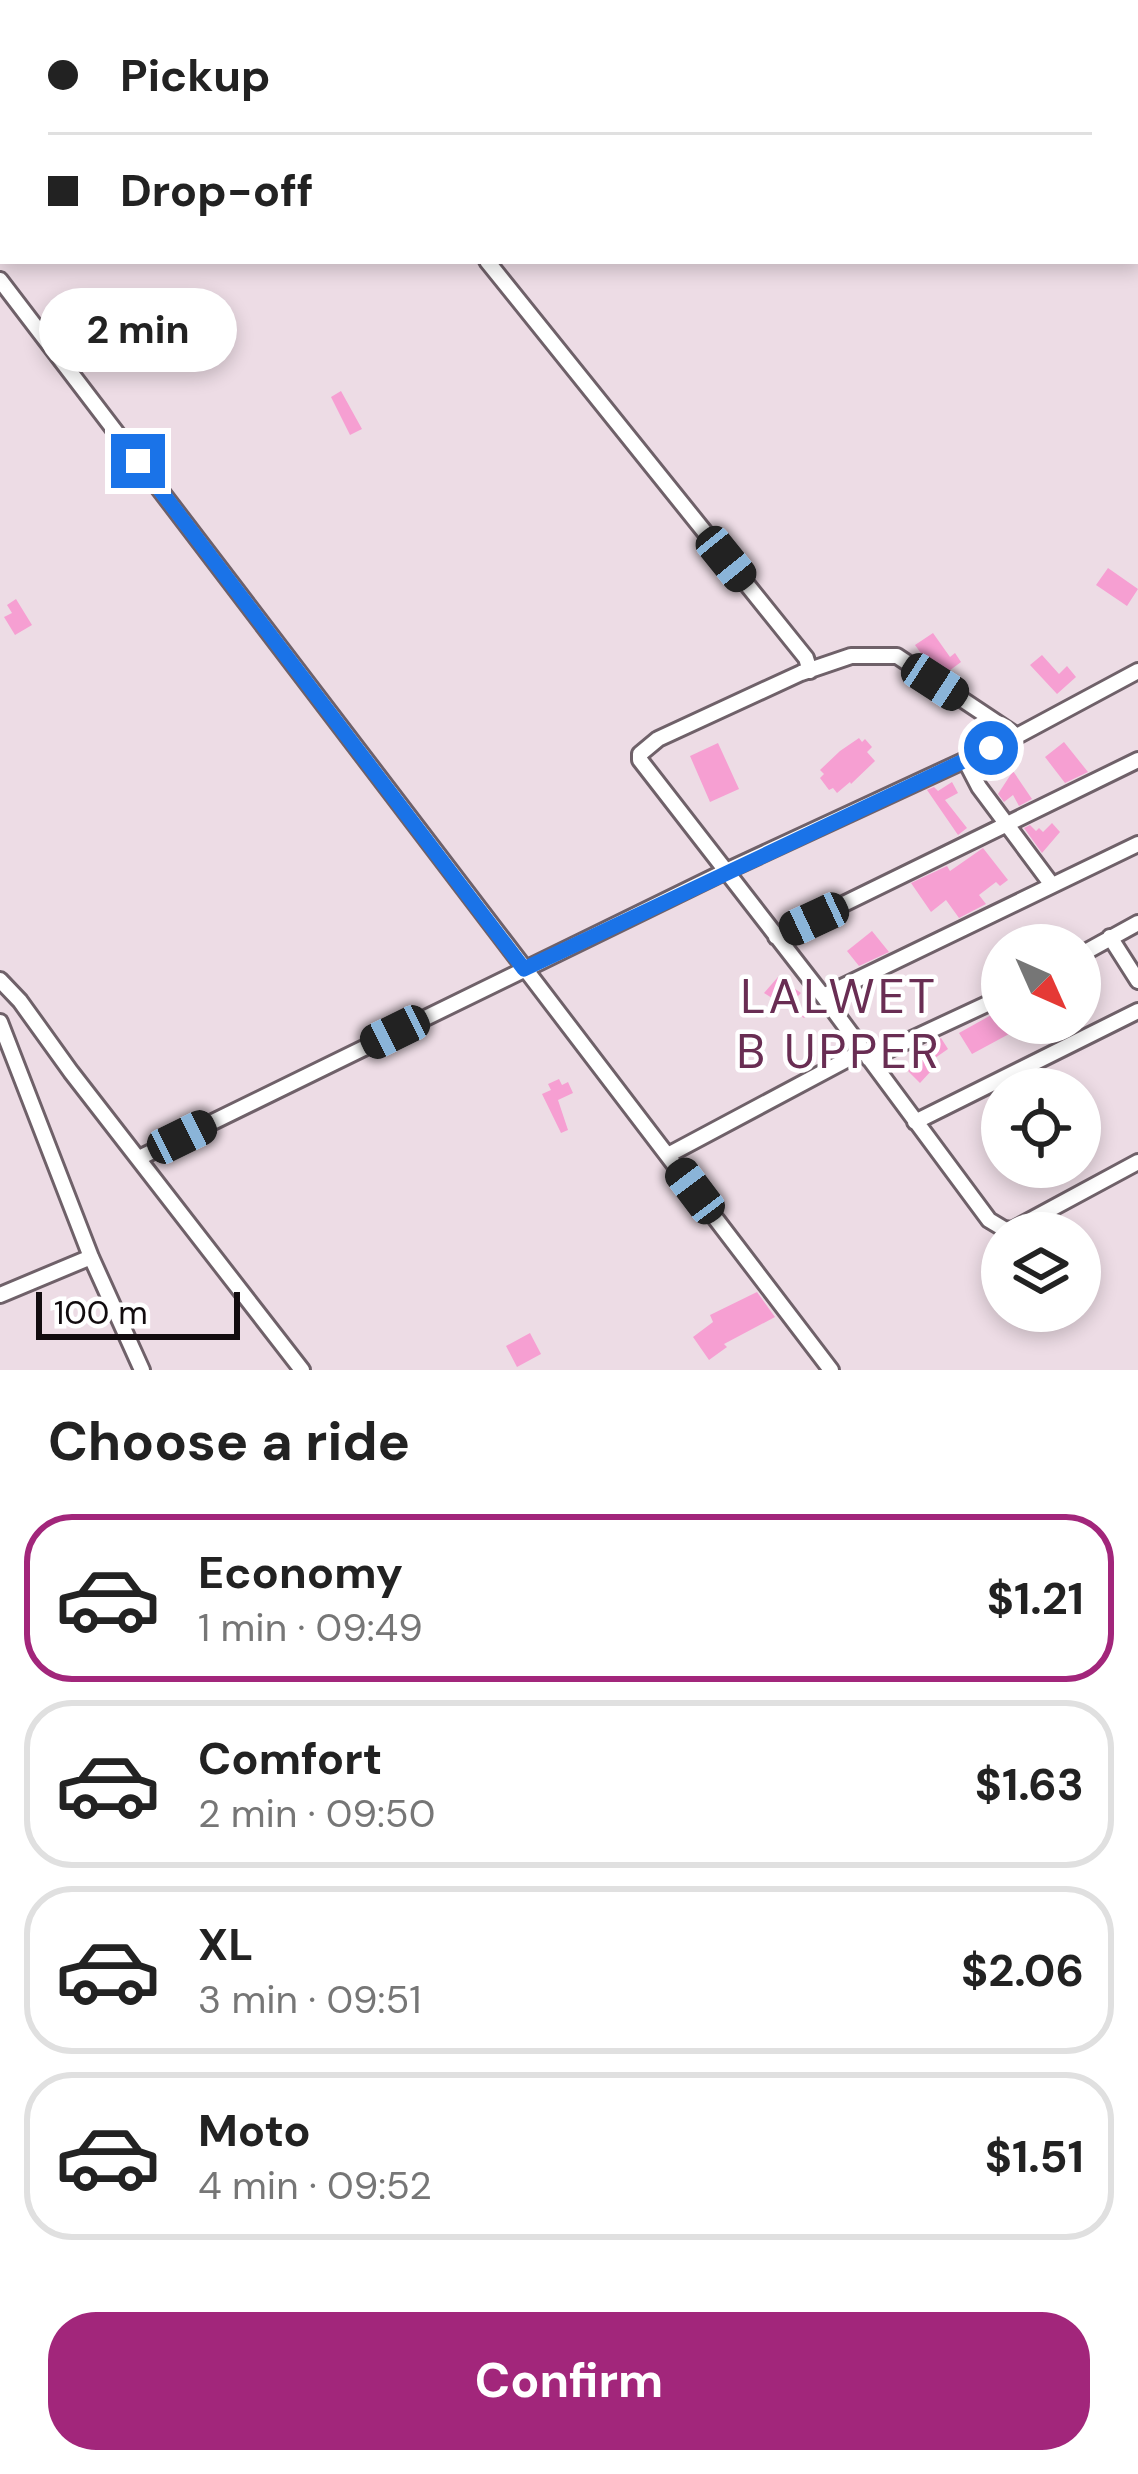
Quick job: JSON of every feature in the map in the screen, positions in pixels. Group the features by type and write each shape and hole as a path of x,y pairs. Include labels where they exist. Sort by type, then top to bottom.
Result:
{"street":[{"path":"489,264 806,658 810,670"},
{"path":"0,280 831,1370"},
{"path":"1016,736 897,656 851,656 658,740 640,754 640,760 979,1208 1004,1229 1012,1230 1138,1162"},
{"path":"140,1158 726,871 1016,736 1138,671"},
{"path":"964,760 1052,885"},
{"path":"776,937 1138,760"},
{"path":"823,996 1138,844"},
{"path":"1101,943 1138,923"},
{"path":"1110,938 1138,982"},
{"path":"0,980 302,1370"},
{"path":"668,1155 866,1055 981,1007"},
{"path":"915,1122 1138,1011"},
{"path":"0,1022 91,1257 142,1370"},
{"path":"0,1295 91,1257"}],"building":[{"path":"341,391 362,429 350,435 331,397"},
{"path":"1108,568 1138,589 1127,606 1096,585"},
{"path":"16,599 32,625 15,635 4,617 12,613 7,605"},
{"path":"933,633 950,657 955,653 961,662 945,674 928,663 915,645"},
{"path":"1042,655 1059,674 1067,666 1076,677 1057,694 1030,665"},
{"path":"859,738 872,747 867,752 875,761 837,793 829,790 820,770"},
{"path":"1064,742 1088,772 1065,783 1045,757"},
{"path":"718,743 739,789 710,802 690,756"},
{"path":"1013,771 1032,799 1019,806 1013,795 1004,802 998,794"},
{"path":"952,782 958,793 945,800 967,828 958,835 927,790 934,787 938,791"},
{"path":"1052,823 1060,832 1042,853 1024,828 1030,825 1043,832"},
{"path":"983,848 1008,880 1000,886 996,882 979,895 986,904 959,918 946,900 931,912 911,883 947,866 950,871"},
{"path":"872,931 889,952 859,966 847,951"},
{"path":"778,977 801,993 794,1000 807,1015 804,1018 764,993"},
{"path":"981,1021 981,1044 990,1044 972,1054 959,1033"},
{"path":"941,1038 948,1049 925,1065 931,1071 920,1083 908,1071 931,1048 928,1045"},
{"path":"559,1079 562,1085 568,1082 573,1093 558,1100 568,1130 561,1133 542,1094"},
{"path":"757,1292 775,1317 724,1344 727,1347 709,1360 693,1337 713,1322 710,1315"},
{"path":"530,1333 541,1354 517,1367 506,1346"}],"district":[{"name":"LALWET B UPPER","path":"839,1024"}],"route":[{"path":"138,461 524,969 991,748"}]}
